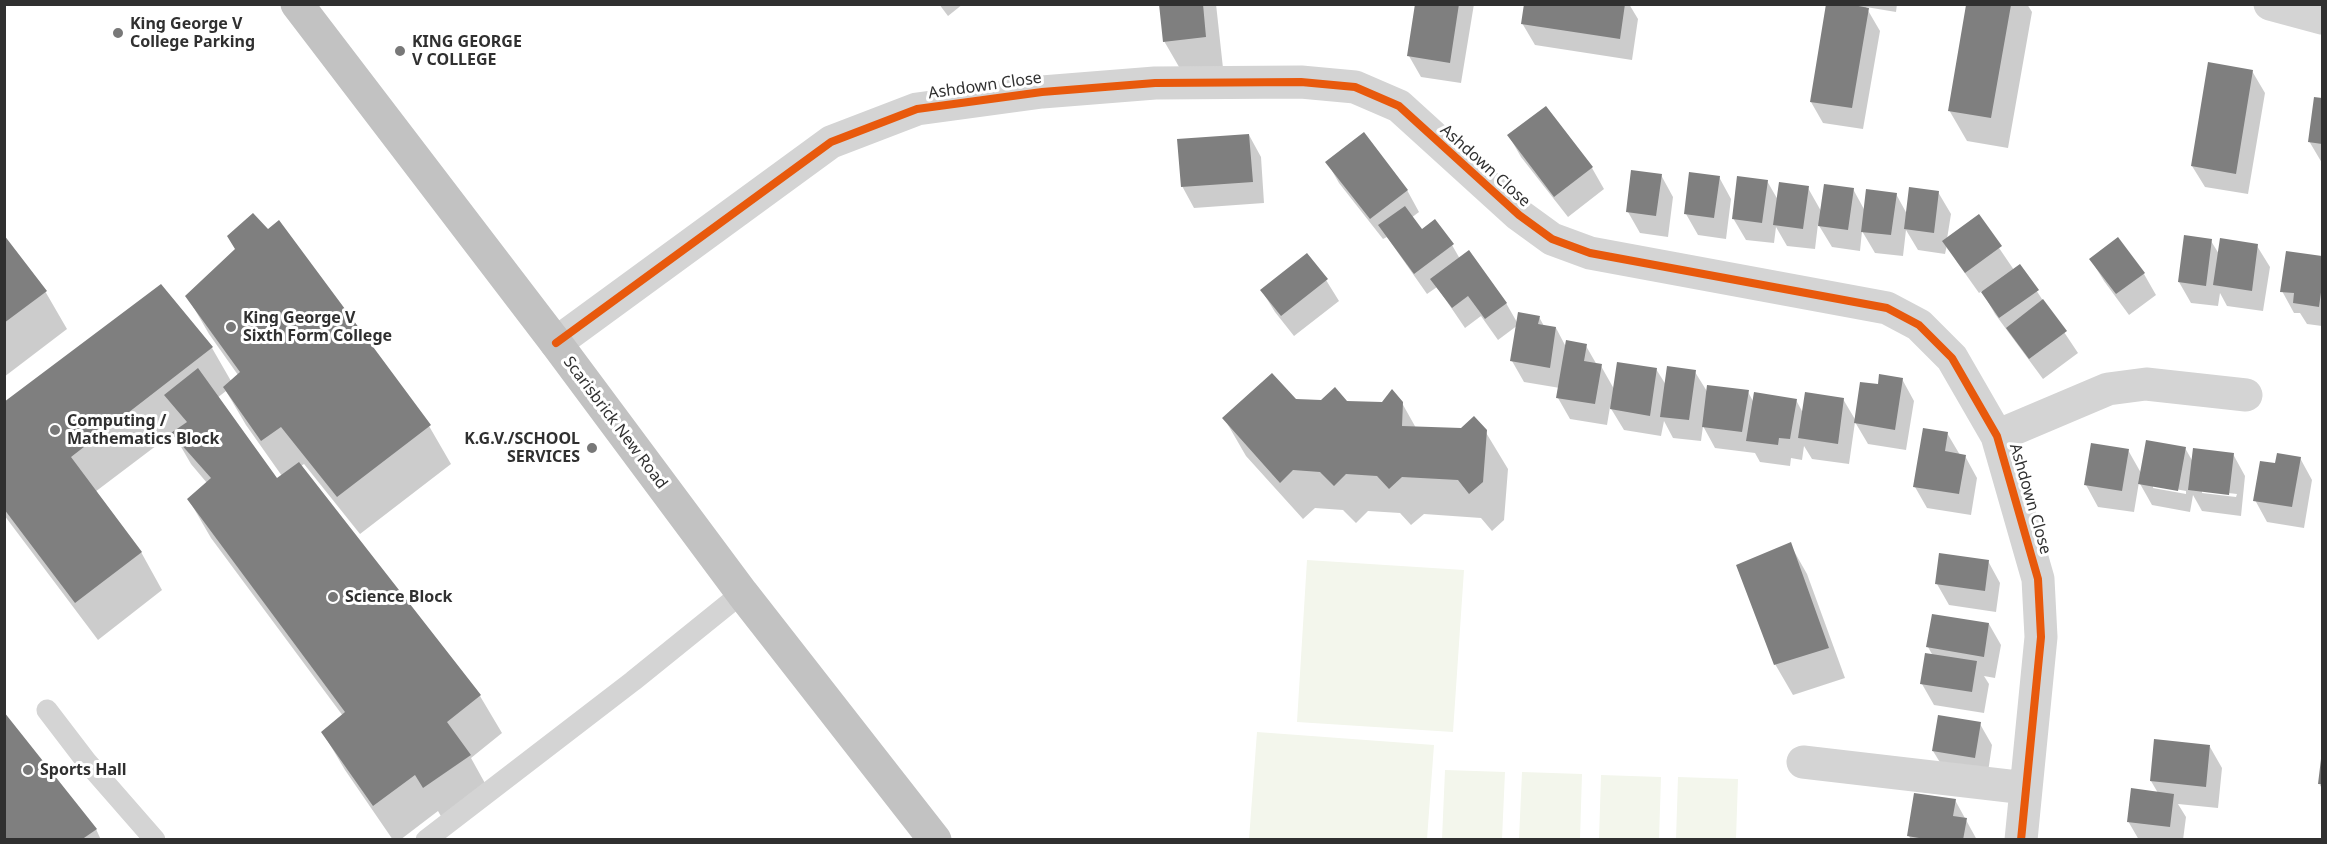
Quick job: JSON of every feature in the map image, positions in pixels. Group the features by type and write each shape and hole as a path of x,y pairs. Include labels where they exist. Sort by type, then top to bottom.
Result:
{"highway":[{"name":"Scarisbrick New Road","path":"297,4 556,343 742,593 935,840"}],"street":[{"path":"2270,4 2322,18"},
{"name":"Ashdown Close","path":"556,343 831,142 917,109 1042,92 1144,84 1301,82 1355,87 1399,106 1519,215 1552,239 1590,253 1887,308 1919,325 1952,358 1997,436 2038,579 2041,637 2021,840"},
{"path":"1997,436 2108,389 2146,384 2246,396"},
{"path":"1803,762 2026,788"}],"lane":[{"path":"426,840 633,681 742,593"},
{"path":"47,710 93,769 155,840"}],"shaded area":[{"path":"1307,560 1464,570 1453,732 1297,722"},
{"path":"1257,732 1434,745 1427,839 1249,839"},
{"path":"1445,770 1505,772 1502,839 1442,839"},
{"path":"1522,772 1582,774 1580,839 1519,839"},
{"path":"1601,775 1661,777 1659,839 1599,839"},
{"path":"1678,777 1738,779 1736,839 1676,839"}],"building":[{"path":"1159,4 1203,4 1206,37 1163,42"},
{"path":"1415,4 1459,4 1450,63 1407,56"},
{"path":"1524,4 1625,4 1620,39 1521,24"},
{"path":"1826,4 1848,4 1869,8 1852,108 1810,102"},
{"path":"1966,5 2011,5 1991,118 1948,111"},
{"path":"2208,62 2253,70 2236,174 2191,166"},
{"path":"2314,97 2322,98 2322,144 2308,142"},
{"path":"1546,106 1593,167 1554,197 1507,135"},
{"path":"1364,132 1408,190 1370,219 1325,162"},
{"path":"1249,134 1253,182 1181,187 1177,139"},
{"path":"1631,170 1662,174 1656,216 1626,212"},
{"path":"1689,172 1720,176 1714,218 1684,214"},
{"path":"1737,176 1768,180 1762,223 1732,219"},
{"path":"1779,182 1809,186 1803,229 1773,225"},
{"path":"1824,184 1854,188 1848,230 1818,226"},
{"path":"1909,187 1939,191 1934,233 1904,229"},
{"path":"1866,189 1897,193 1891,235 1861,232"},
{"path":"1405,206 1422,229 1435,219 1454,244 1414,274 1378,225"},
{"path":"253,213 268,229 279,220 431,425 337,497 281,427 261,441 223,387 240,372 185,296 235,249 227,236"},
{"path":"1979,214 2002,246 1965,273 1942,241"},
{"path":"4,235 47,291 4,323"},
{"path":"2184,235 2212,239 2206,286 2178,282"},
{"path":"2118,237 2145,273 2116,294 2089,259"},
{"path":"2220,238 2258,244 2252,291 2213,285"},
{"path":"1469,250 1507,303 1485,319 1468,296 1452,308 1430,279"},
{"path":"2286,251 2322,256 2319,307 2293,303 2294,293 2280,292"},
{"path":"1307,253 1328,279 1281,316 1260,290"},
{"path":"2020,264 2039,290 1999,318 1981,292"},
{"name":"Computing / Mathematics Block","path":"161,284 213,347 71,457 142,552 75,603 4,509 4,402"},
{"path":"2043,299 2067,331 2029,359 2006,328"},
{"path":"1518,312 1540,316 1538,324 1556,327 1550,368 1510,361"},
{"path":"1566,340 1587,344 1584,361 1602,364 1595,404 1556,398"},
{"path":"1617,362 1657,368 1650,416 1610,409"},
{"path":"1667,366 1696,370 1689,420 1660,417"},
{"name":"Science Block","path":"198,368 277,478 299,462 481,695 447,722 471,755 423,788 415,775 373,806 321,732 345,712 187,499 211,478 171,433 187,422 164,395"},
{"path":"1272,373 1296,399 1321,400 1335,387 1347,401 1382,402 1392,389 1403,402 1402,426 1461,428 1474,416 1487,430 1483,482 1469,494 1458,480 1402,477 1389,489 1377,476 1346,474 1334,486 1320,472 1293,470 1280,483 1222,418"},
{"path":"1879,374 1903,378 1895,430 1854,423 1860,382 1878,384"},
{"path":"1707,385 1749,390 1742,432 1702,427"},
{"path":"1754,392 1797,399 1790,439 1779,438 1778,445 1746,441"},
{"path":"1805,392 1844,398 1838,444 1798,438"},
{"path":"1923,428 1948,432 1945,451 1966,455 1959,494 1913,487"},
{"path":"2146,440 2186,447 2178,491 2138,484"},
{"path":"2091,443 2129,449 2122,491 2084,485"},
{"path":"2193,448 2234,453 2229,495 2188,490"},
{"path":"2277,453 2301,457 2292,507 2253,501 2260,461 2275,463"},
{"path":"1791,542 1829,648 1774,665 1736,565"},
{"path":"1939,553 1989,560 1985,591 1935,584"},
{"path":"1932,614 1989,623 1984,657 1926,647"},
{"path":"1925,653 1977,661 1972,692 1920,684"},
{"name":"Sports Hall","path":"4,712 97,829 81,840 4,840"},
{"path":"1938,715 1981,722 1975,758 1932,751"},
{"path":"2154,739 2210,745 2206,787 2150,781"},
{"path":"2321,759 2322,784 2318,784"},
{"path":"2131,788 2174,794 2170,827 2127,822"},
{"path":"1914,793 1956,799 1953,816 1967,818 1963,840 1931,840 1907,836"}],"cycle path":[{"path":"556,343 831,142 917,109 1042,92 1155,83 1301,82 1355,87 1399,106 1519,215 1552,239 1590,253 1887,308 1919,325 1952,358 1997,436 2038,579 2041,637 2021,840"}],"place":[{"name":"King George V College Parking","path":"118,33"},
{"name":"KING GEORGE V COLLEGE","path":"400,51"},
{"name":"King George V Sixth Form College","path":"231,327"},
{"name":"Computing / Mathematics Block","path":"55,430"},
{"name":"K.G.V./SCHOOL SERVICES","path":"592,448"},
{"name":"Science Block","path":"333,597"},
{"name":"Sports Hall","path":"28,770"}]}
